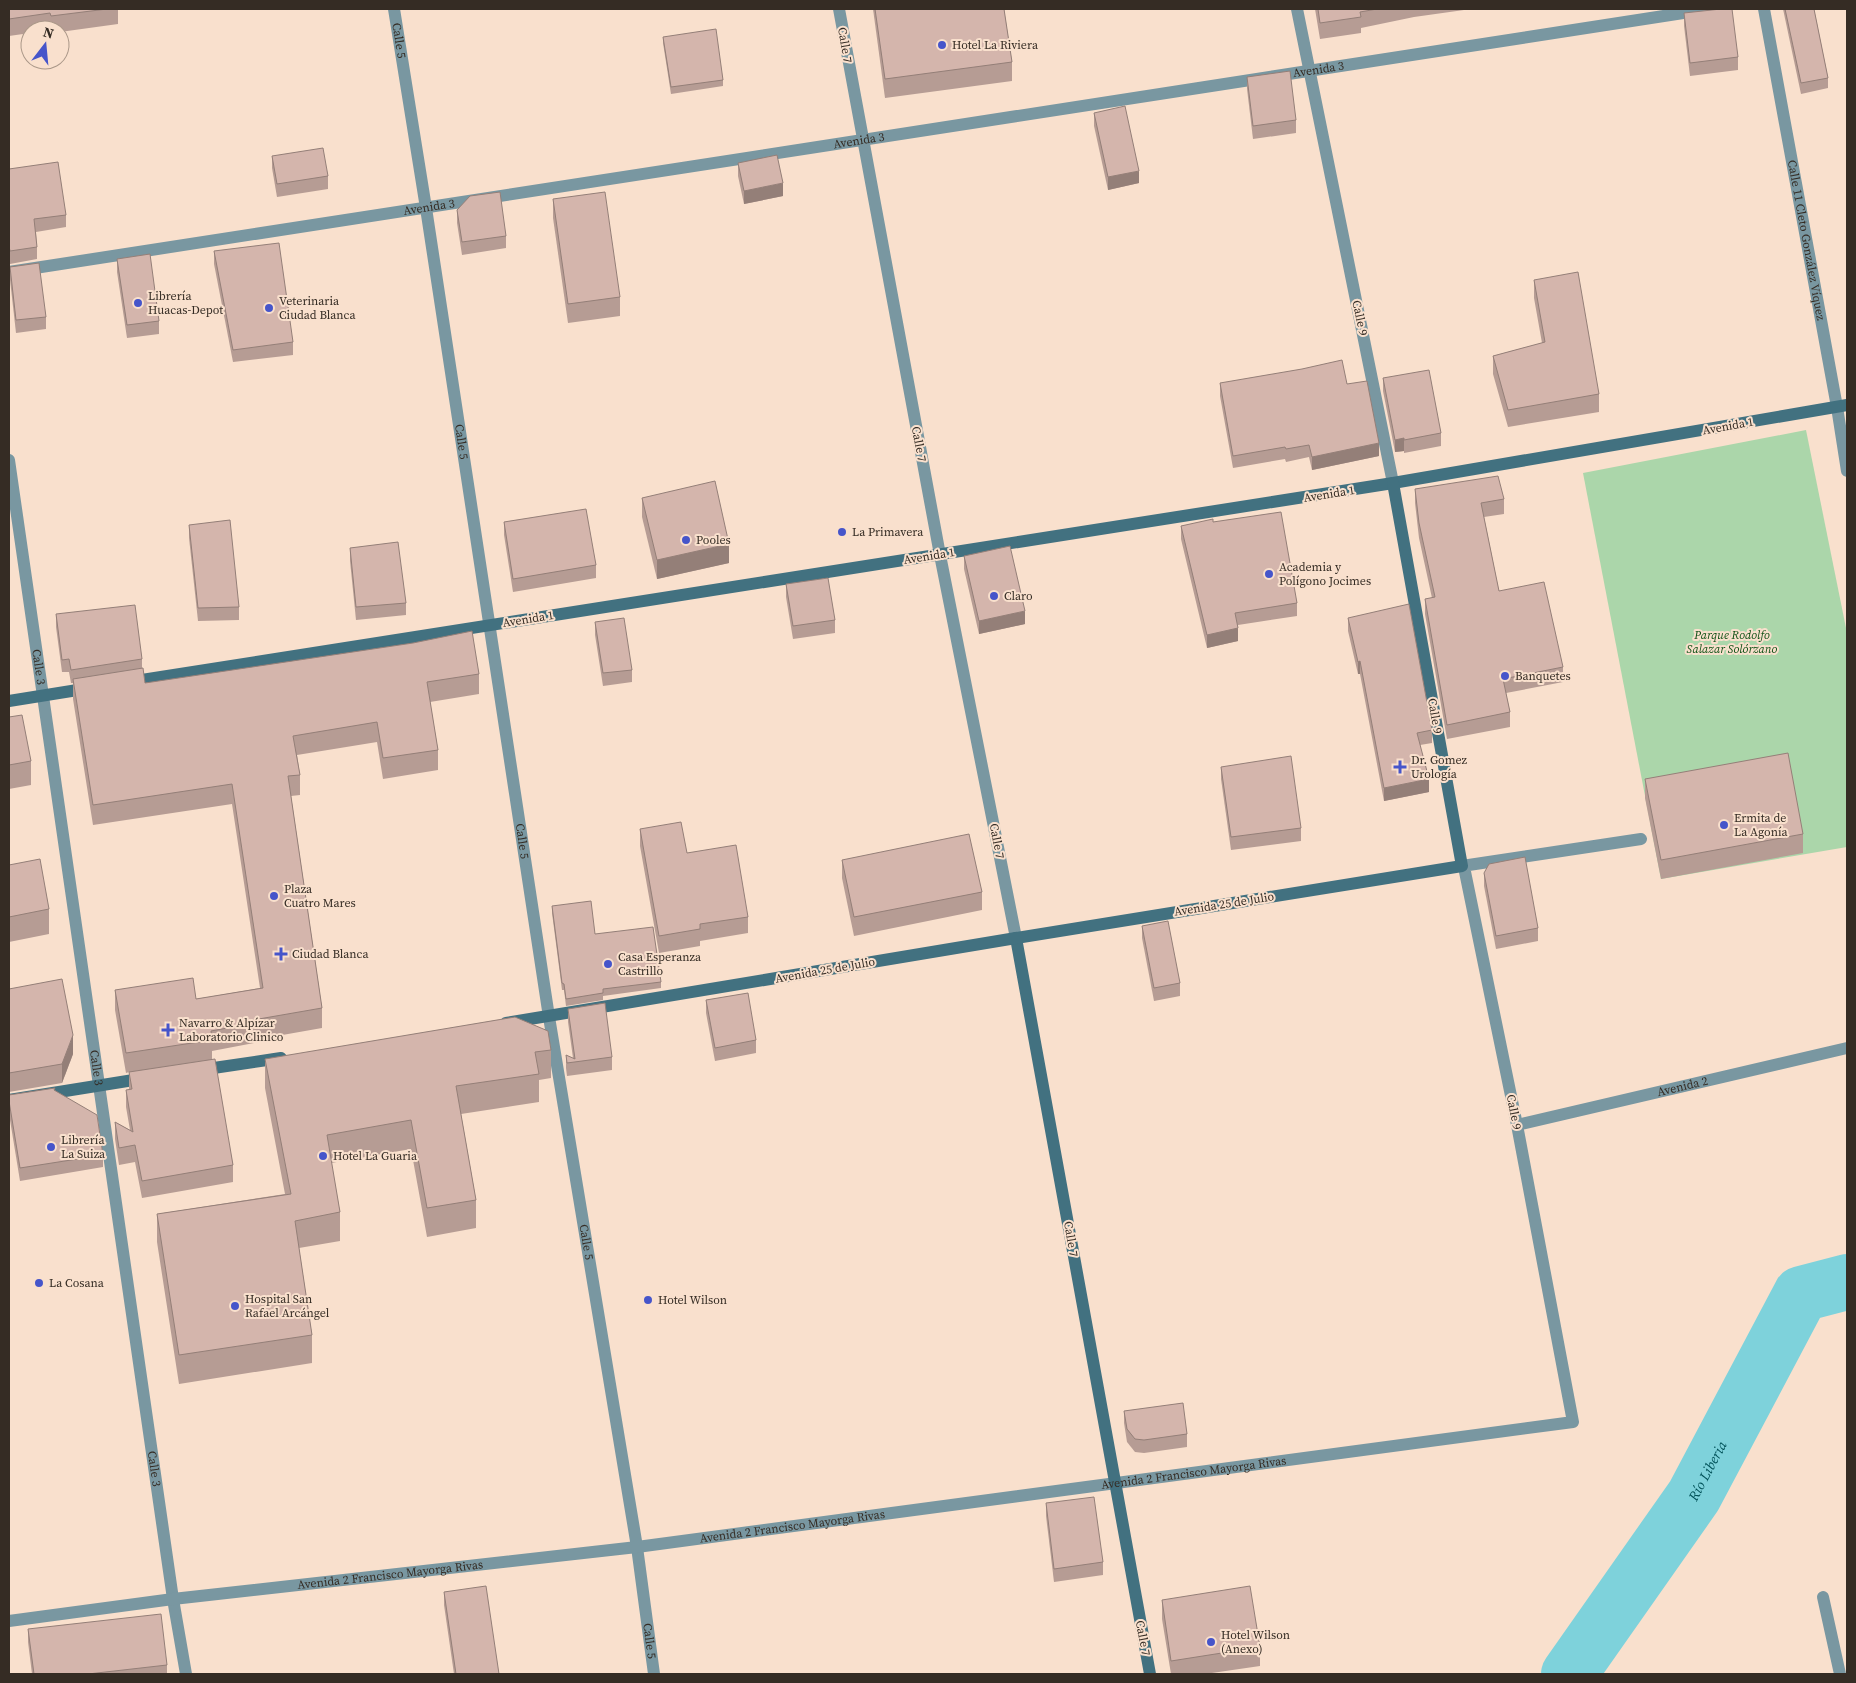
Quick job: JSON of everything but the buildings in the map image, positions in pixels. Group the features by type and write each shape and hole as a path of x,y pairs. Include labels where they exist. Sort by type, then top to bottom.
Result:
{"street":[{"name":"Calle 5","path":"394,9 549,1017 637,1547 654,1674"},
{"name":"Calle 7","path":"839,9 940,554 1016,938 1150,1674"},
{"name":"Calle 9","path":"1297,9 1393,484 1462,866 1464,866 1517,1125 1573,1422"},
{"name":"Avenida 3","path":"9,272 1709,9"},
{"name":"Calle 11 Cleto González Víquez","path":"1764,9 1842,406 1847,471"},
{"name":"Avenida 1","path":"120,683 1393,484 1842,406"},
{"name":"Calle 3","path":"9,460 173,1599 186,1674"},
{"path":"9,701 101,686"},
{"name":"Avenida 25 de Julio","path":"490,1026 1016,938 1462,866 1640,840"},
{"name":"Avenida 2","path":"1517,1125 1847,1048"},
{"path":"187,1072 294,1056"},
{"path":"9,1100 158,1076"},
{"name":"Avenida 2 Francisco Mayorga Rivas","path":"9,1621 173,1599 637,1547 1573,1422"},
{"path":"1823,1597 1840,1674"}],"green space":[{"name":"Parque Rodolfo Salazar Solórzano","path":"1806,430 1847,633 1847,847 1661,879 1583,473"}],"waterway":[{"name":"Río Liberia","path":"1569,1674 1694,1496 1801,1294 1847,1282"}],"place":[{"name":"Hotel La Riviera","path":"942,45"},
{"name":"Librería Huacas-Depot","path":"138,303"},
{"name":"Veterinaria Ciudad Blanca","path":"269,308"},
{"name":"La Primavera","path":"842,532"},
{"name":"Pooles","path":"686,540"},
{"name":"Academia y Polígono Jocimes","path":"1269,574"},
{"name":"Claro","path":"994,596"},
{"name":"Banquetes","path":"1505,676"},
{"name":"Dr. Gomez Urología","path":"1400,767"},
{"name":"Ermita de La Agonía","path":"1724,825"},
{"name":"Plaza Cuatro Mares","path":"274,896"},
{"name":"Ciudad Blanca","path":"281,954"},
{"name":"Casa Esperanza Castrillo","path":"608,964"},
{"name":"Navarro & Alpízar Laboratorio Clinico","path":"168,1030"},
{"name":"Librería La Suiza","path":"51,1147"},
{"name":"Hotel La Guaria","path":"323,1156"},
{"name":"La Cosana","path":"39,1283"},
{"name":"Hotel Wilson","path":"648,1300"},
{"name":"Hospital San Rafael Arcángel","path":"235,1306"},
{"name":"Hotel Wilson (Anexo)","path":"1211,1642"}]}
